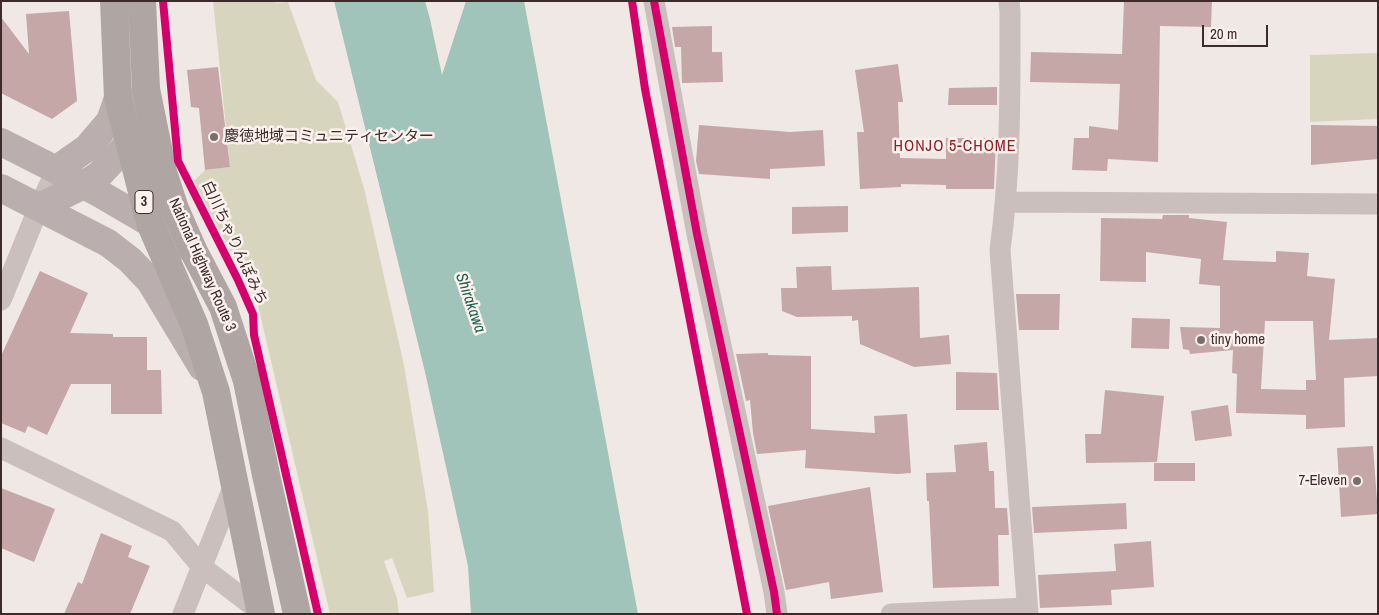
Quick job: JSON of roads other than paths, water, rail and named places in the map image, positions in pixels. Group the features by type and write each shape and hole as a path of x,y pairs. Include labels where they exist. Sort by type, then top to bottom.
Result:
{"highway":[{"name":"National Highway Route 3","path":"142,1 146,89 163,172 175,209 193,250 224,307 247,381 297,614"},
{"name":"National Highway Route 3","path":"113,7 118,98 150,222 194,324 216,392 260,613"}],"street":[{"path":"654,1 697,234 774,592 777,614"},
{"path":"891,614 1027,611 1000,250 1007,202 1010,144 1009,1"},
{"path":"39,207 84,185 99,175 129,143 146,89"},
{"path":"1,300 39,207 57,169 87,148 110,121 118,98"},
{"path":"1,142 57,169 150,222 193,250"},
{"path":"1,188 108,242 130,260 150,281 216,392"},
{"path":"1007,202 1378,204"},
{"path":"1,448 172,531 202,567 260,613"},
{"path":"183,614 234,485"}],"water":[{"name":"Shirakawa","path":"334,1 425,1 442,75 466,1 524,1 638,614 471,614 468,566 425,372"}],"place":[{"name":"慶徳地域コミュニティセンター","path":"214,137"},
{"name":"tiny home","path":"1201,340"},
{"name":"7-Eleven","path":"1357,481"}],"district":[{"name":"HONJO 5-CHOME","path":"955,147"}]}
